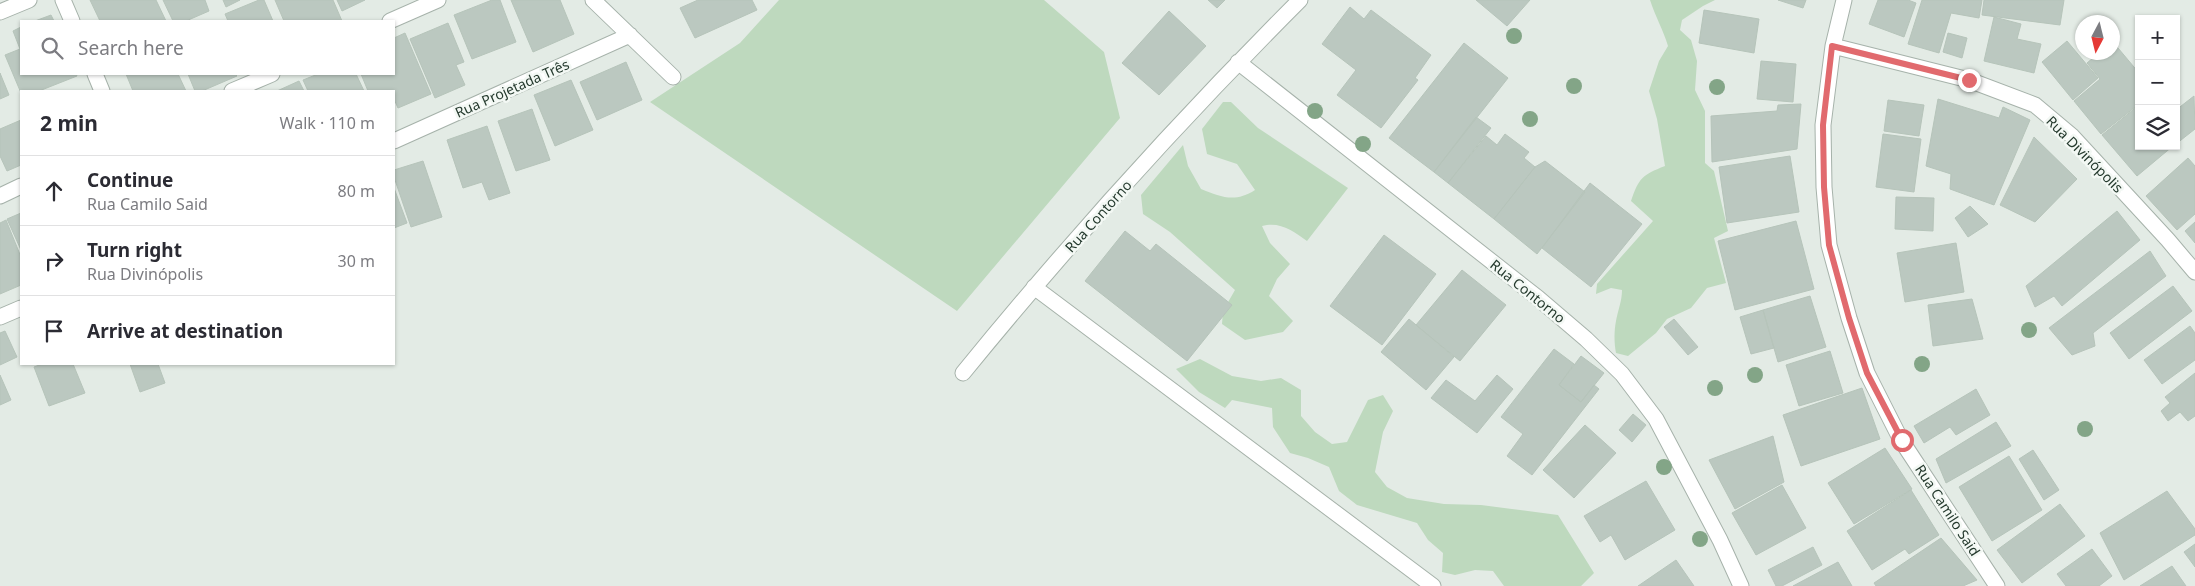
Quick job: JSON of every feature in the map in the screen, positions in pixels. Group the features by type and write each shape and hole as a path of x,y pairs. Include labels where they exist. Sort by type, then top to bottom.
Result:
{"street":[{"path":"0,12 29,0"},
{"path":"63,0 72,20"},
{"path":"392,20 438,0"},
{"path":"593,0 673,77"},
{"name":"Rua Contorno","path":"963,373 1034,287 1238,62 1300,0"},
{"name":"Rua Camilo Said","path":"1844,0 1832,46 1823,125 1824,187 1829,245 1849,318 1867,373 1902,440 1997,586"},
{"name":"Rua Projetada Três","path":"395,141 630,35"},
{"name":"Rua Divinópolis","path":"1832,46 1969,80 2035,105 2072,136 2195,272"},
{"name":"Rua Contorno","path":"1238,62 1538,298 1586,339 1622,374 1656,419 1720,540 1741,586"},
{"path":"95,75 102,90"},
{"path":"234,90 270,75"},
{"path":"0,196 20,186"},
{"path":"1034,287 1433,586"},
{"path":"0,317 20,308"}],"green space":[{"path":"779,0 1044,0 1104,52 1120,118 957,311 650,102 740,43"},
{"path":"1650,0 1715,0 1682,20 1680,30 1691,40 1697,61 1695,90 1705,111 1705,163 1714,171 1728,231 1714,238 1726,283 1707,288 1691,308 1667,319 1656,333 1628,356 1616,353 1615,345 1615,325 1622,290 1611,288 1596,294 1597,284 1653,221 1631,201 1636,187 1646,175 1665,166 1657,119 1649,91 1659,61 1668,46"},
{"path":"1223,102 1231,102 1258,128 1348,188 1307,241 1280,226 1262,226 1270,243 1290,264 1277,279 1269,296 1293,321 1283,332 1245,340 1222,324 1223,311 1235,290 1170,232 1143,214 1141,195 1183,145 1188,166 1201,189 1234,198 1255,190 1237,164 1207,154 1202,129"},
{"path":"1200,359 1232,376 1261,381 1281,378 1301,390 1301,416 1315,432 1332,444 1347,442 1368,400 1383,395 1393,411 1383,432 1375,472 1387,487 1407,498 1444,504 1481,505 1558,515 1594,573 1581,586 1504,586 1493,571 1475,570 1455,575 1442,572 1443,553 1428,540 1417,523 1357,505 1339,491 1329,467 1290,453 1273,427 1272,408 1232,400 1225,408 1199,392 1176,369"}],"building":[{"path":"90,0 156,0 166,20 100,20"},
{"path":"163,0 205,0 209,11 188,20 173,20"},
{"path":"223,0 240,0 226,7"},
{"path":"259,0 264,0 273,20 228,20 225,14"},
{"path":"275,0 333,0 342,20 284,20"},
{"path":"337,0 365,0 342,11"},
{"path":"492,0 500,0 516,42 472,59 454,15"},
{"path":"511,0 560,0 574,34 533,52"},
{"path":"698,0 752,0 757,10 695,38 680,8"},
{"path":"1208,0 1225,0 1217,8"},
{"path":"1476,0 1530,0 1507,26"},
{"path":"1778,0 1806,0 1803,8"},
{"path":"1878,0 1908,0 1916,3 1904,37 1869,24"},
{"path":"1922,0 1982,0 1979,18 1951,13 1939,53 1908,44"},
{"path":"1984,0 2064,0 2060,25 1982,15"},
{"path":"1350,7 1364,19 1371,10 1431,55 1415,78 1418,80 1381,128 1337,95 1356,70 1322,44"},
{"path":"1704,10 1759,19 1754,53 1699,43"},
{"path":"1169,11 1206,46 1159,95 1122,63"},
{"path":"51,15 54,20 38,20"},
{"path":"1994,17 2021,24 2017,39 2041,44 2034,73 1984,61"},
{"path":"448,23 464,62 456,65 465,85 435,98 410,39"},
{"path":"20,28 20,49 13,31"},
{"path":"405,33 431,94 398,108 395,101 395,90 368,90 361,75 395,75 395,38"},
{"path":"1948,33 1967,38 1962,58 1943,52"},
{"path":"2067,41 2075,51 2075,60 2083,60 2098,78 2073,100 2042,62"},
{"path":"1464,43 1508,78 1434,172 1389,138"},
{"path":"20,49 20,75 77,76 42,90 20,91 5,55"},
{"path":"2120,50 2135,68 2135,107 2101,134 2074,101 2100,79 2087,63 2091,60 2120,60"},
{"path":"1761,61 1796,64 1793,102 1757,99"},
{"path":"626,62 642,100 597,120 580,82"},
{"path":"0,73 9,95 0,99"},
{"path":"126,75 178,75 186,90 133,90"},
{"path":"188,75 237,76 204,90 195,90"},
{"path":"316,75 356,75 364,90 308,90 303,80"},
{"path":"571,80 593,130 555,146 534,95"},
{"path":"299,81 304,90 279,90"},
{"path":"2194,96 2195,129 2180,141 2180,107"},
{"path":"1938,99 1999,118 2003,107 2030,120 1994,205 1950,189 1951,174 1926,166"},
{"path":"1888,100 1924,105 1919,136 1884,131"},
{"path":"1801,104 1797,149 1712,162 1711,116 1777,111 1778,105"},
{"path":"2135,108 2135,150 2168,150 2137,176 2102,135"},
{"path":"532,109 550,160 516,171 498,121"},
{"path":"1476,117 1491,128 1448,183 1434,172"},
{"path":"20,120 20,165 7,171 0,156 0,129"},
{"path":"487,126 510,193 489,200 482,182 463,188 447,140"},
{"path":"1505,134 1529,152 1524,158 1535,167 1494,219 1448,183 1486,136 1497,145"},
{"path":"1883,134 1921,139 1914,192 1876,187"},
{"path":"2034,137 2077,179 2035,222 2000,205"},
{"path":"1790,156 1799,212 1727,223 1719,167"},
{"path":"2188,158 2195,166 2195,214 2177,230 2146,196"},
{"path":"423,161 442,217 411,227 395,180 395,170"},
{"path":"1545,161 1585,192 1537,254 1494,219 1535,167"},
{"path":"1590,183 1642,224 1591,287 1542,248"},
{"path":"395,191 407,223 395,228"},
{"path":"1896,197 1934,198 1933,231 1895,229"},
{"path":"1970,206 1988,224 1968,237 1955,218"},
{"path":"2117,211 2140,240 2062,306 2054,296 2035,307 2026,286"},
{"path":"20,213 20,248 7,219"},
{"path":"6,220 20,255 20,285 0,294 0,223"},
{"path":"1796,221 1814,289 1735,310 1718,241"},
{"path":"2195,222 2195,243 2185,231"},
{"path":"1125,231 1150,251 1156,244 1232,305 1187,361 1085,281"},
{"path":"1384,235 1436,274 1382,345 1330,306"},
{"path":"1956,243 1964,292 1905,302 1897,253"},
{"path":"2150,251 2166,276 2093,333 2095,346 2072,355 2049,328"},
{"path":"1462,270 1506,305 1460,361 1416,325"},
{"path":"2173,286 2192,311 2129,359 2110,333"},
{"path":"1810,296 1826,347 1778,362 1763,310"},
{"path":"1972,299 1983,339 1933,346 1928,305"},
{"path":"1763,310 1774,348 1751,354 1740,317"},
{"path":"1409,319 1454,357 1426,390 1381,352"},
{"path":"1674,319 1698,347 1688,355 1664,327"},
{"path":"2190,326 2195,333 2195,360 2162,384 2144,360"},
{"path":"5,331 17,357 0,365 0,333"},
{"path":"1554,349 1574,364 1559,385 1581,402 1594,385 1599,389 1532,475 1507,456 1523,434 1501,417"},
{"path":"1830,351 1843,393 1799,406 1786,365"},
{"path":"1581,356 1604,373 1581,402 1559,385"},
{"path":"39,365 73,365 85,393 49,406 34,367"},
{"path":"130,365 158,365 165,383 140,392"},
{"path":"2195,373 2195,416 2188,421 2180,412 2168,421 2161,411 2170,403 2165,397"},
{"path":"0,375 11,400 0,405"},
{"path":"1497,375 1513,389 1477,433 1431,398 1446,380 1475,401"},
{"path":"1862,388 1880,439 1801,466 1783,415"},
{"path":"1976,389 1990,415 1956,435 1950,427 1924,443 1914,426"},
{"path":"1633,414 1646,425 1632,442 1619,430"},
{"path":"1996,422 2011,446 1946,483 1936,459"},
{"path":"1585,425 1616,453 1574,498 1543,470"},
{"path":"1773,436 1784,482 1735,509 1709,460"},
{"path":"1885,448 1912,489 1854,524 1828,483"},
{"path":"2033,450 2059,490 2044,500 2019,459"},
{"path":"2009,456 2042,510 1992,541 1959,487"},
{"path":"1646,481 1675,530 1625,560 1611,535 1600,542 1584,516"},
{"path":"1782,485 1806,528 1756,555 1732,513"},
{"path":"1911,490 1939,535 1909,554 1905,549 1872,570 1847,531"},
{"path":"2167,491 2195,529 2195,535 2124,580 2100,533"},
{"path":"2060,504 2085,536 2022,583 1997,550"},
{"path":"1941,538 1977,580 1963,586 1876,586 1874,583"},
{"path":"2195,544 2195,567 2184,552"},
{"path":"1813,547 1822,565 1782,586 1776,586 1768,570"},
{"path":"2092,549 2112,576 2099,586 2066,586 2057,574"},
{"path":"1676,560 1694,586 1638,586"},
{"path":"1838,562 1852,586 1793,586"},
{"path":"2172,566 2186,586 2140,586"}],"route":[{"path":"1902,440 1867,373 1849,318 1829,245 1824,187 1823,125 1832,46 1969,80"}]}
